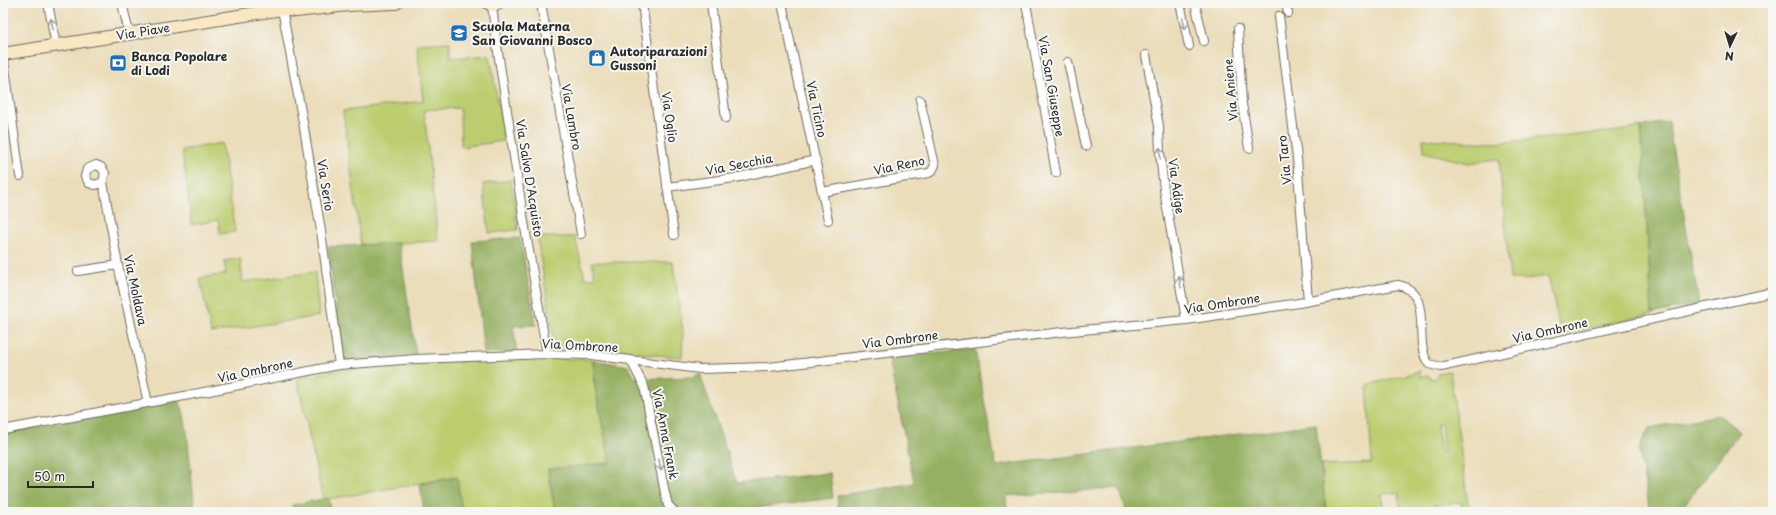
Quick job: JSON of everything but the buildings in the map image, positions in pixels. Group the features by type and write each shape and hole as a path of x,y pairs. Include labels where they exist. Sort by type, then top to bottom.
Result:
{"street":[{"path":"48,3 56,46"},
{"path":"122,3 129,34"},
{"name":"Via Piave","path":"282,10 294,3"},
{"name":"Via Piave","path":"3,54 282,10 296,11 348,5 396,3"},
{"name":"Via Lambro","path":"541,3 581,234"},
{"name":"Via Oglio","path":"642,3 674,235"},
{"path":"710,3 726,118"},
{"name":"Via Ticino","path":"782,3 828,220"},
{"name":"Via San Giuseppe","path":"1026,3 1056,173"},
{"path":"1180,3 1189,46"},
{"path":"1195,3 1204,41"},
{"path":"1286,3 1288,13"},
{"name":"Via Salvo D'Acquisto","path":"493,4 496,39 522,208 547,354"},
{"name":"Via Serio","path":"282,10 321,231 339,365"},
{"name":"Via Taro","path":"1279,16 1297,158 1308,301"},
{"name":"Via Aniene","path":"1238,29 1242,104 1249,148"},
{"path":"3,54 20,176"},
{"name":"Via Adige","path":"1146,55 1159,126 1162,178 1186,320"},
{"path":"1068,62 1086,146"},
{"name":"Via Reno","path":"822,192 929,173 932,171 935,165 920,100"},
{"name":"Via Secchia","path":"667,187 735,178 816,160"},
{"name":"Via Moldava","path":"103,182 118,265 148,403"},
{"path":"78,271 118,265"},
{"name":"Via Ombrone","path":"3,430 339,365 416,359 547,354 590,355 700,369 769,367 1062,332 1186,320 1398,285 1408,287 1415,293 1420,304 1423,346 1426,360 1429,364 1441,367 1773,292"},
{"name":"Via Anna Frank","path":"631,361 644,386 665,493 668,505 674,512"}],"green space":[{"path":"450,42 450,58 490,55 504,141 461,147 460,108 424,110 438,241 361,245 343,111 423,101 417,44"},
{"path":"1668,121 1699,304 1652,314 1641,127"},
{"path":"1641,127 1652,314 1561,334 1548,276 1526,279 1510,279 1499,159 1468,163 1424,152 1423,139 1495,143 1619,131"},
{"path":"222,143 235,232 220,234 218,220 192,225 182,150"},
{"path":"511,180 518,230 489,233 483,184"},
{"path":"537,237 575,237 585,278 595,278 592,262 673,262 683,332 682,357 562,348 554,341"},
{"path":"520,238 536,325 513,326 517,352 484,353 472,241"},
{"path":"399,243 416,355 343,361 328,247"},
{"path":"240,258 243,282 315,272 319,316 211,333 200,278 226,274 224,261"},
{"path":"975,349 996,466 1316,424 1326,512 1127,512 1119,488 1006,496 1007,512 839,512 837,496 914,483 889,359"},
{"path":"548,358 593,360 594,381 610,463 548,469 555,512 462,512 456,477 323,500 297,378 339,370 416,362"},
{"path":"593,360 628,366 636,379 693,377 700,374 737,483 830,473 833,498 733,510 733,512 555,512 548,469 610,463 594,381"},
{"path":"1420,371 1420,377 1427,375 1434,380 1439,373 1450,371 1469,512 1449,512 1462,511 1461,502 1434,505 1435,512 1392,512 1392,510 1400,509 1399,493 1382,494 1383,512 1326,512 1321,465 1372,463 1367,385","holes":["1441,424 1444,452 1441,452 1437,425"]},
{"path":"179,401 183,410 187,432 195,512 3,512 3,433"},
{"path":"1719,415 1740,432 1679,512 1650,512 1639,449 1649,428"},
{"path":"457,477 462,512 424,512 420,484"},
{"path":"329,498 331,512 293,512 292,505"}],"place":[{"name":"Scuola Materna San Giovanni Bosco","path":"459,33"},
{"name":"Autoriparazioni Gussoni","path":"597,58"},
{"name":"Banca Popolare di Lodi","path":"118,63"}]}
